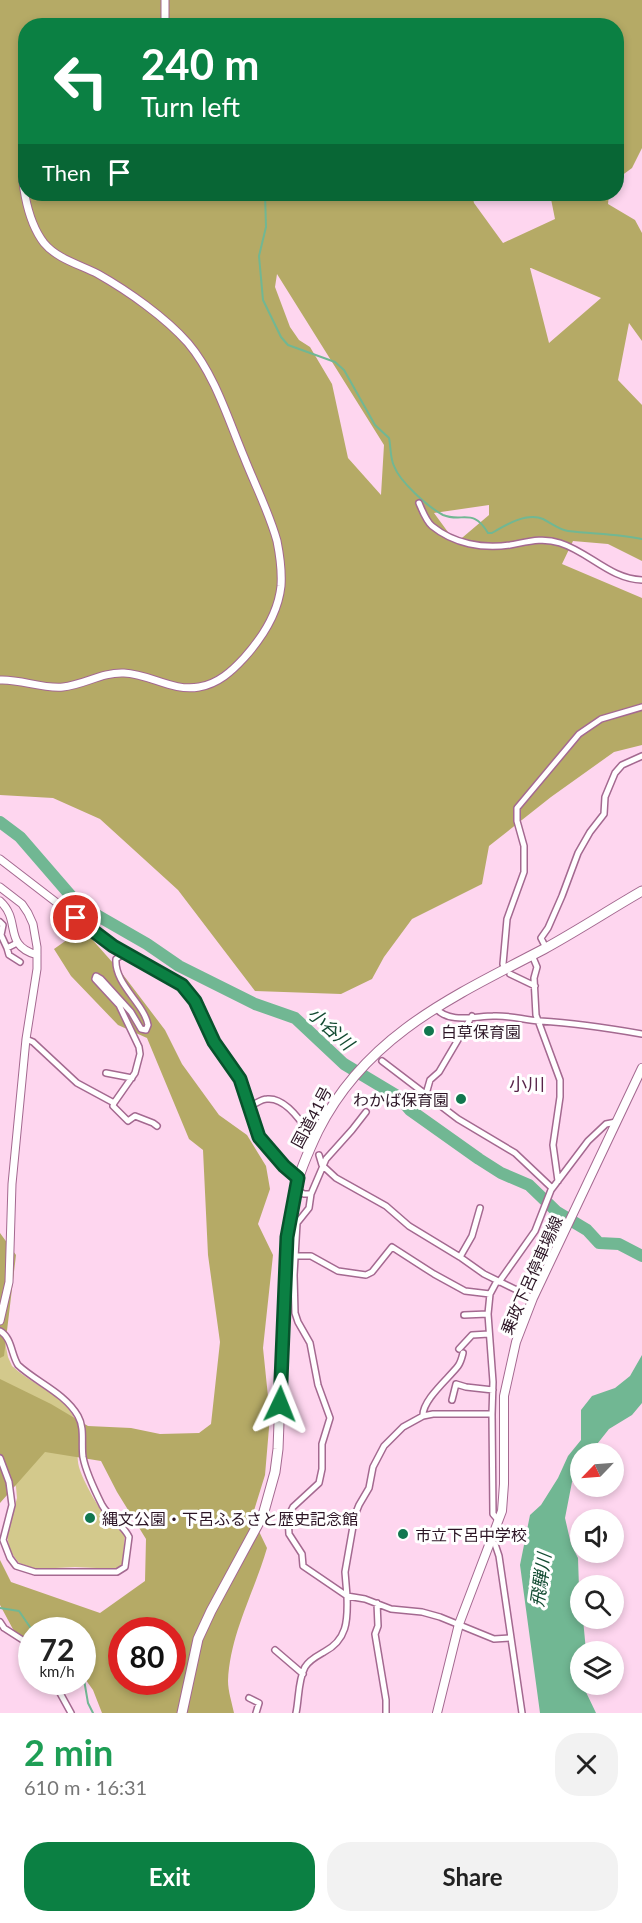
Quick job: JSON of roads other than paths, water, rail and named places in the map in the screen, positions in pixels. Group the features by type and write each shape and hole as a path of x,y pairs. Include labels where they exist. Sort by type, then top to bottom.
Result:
{"highway":[{"name":"国道41号","path":"182,1713 198,1639 263,1515 275,1472 278,1449 287,1237 298,1178 325,1118 343,1088 357,1071 411,1023 546,948 642,891"}],"main road":[{"name":"乗政下呂停車場線","path":"436,1713 459,1623 499,1521 504,1484 506,1382 516,1342 533,1298 642,1068"}],"street":[{"path":"165,0 165,18"},
{"path":"0,680 63,687 104,675 126,673 137,674 179,687 200,687 222,678 255,645 274,611 281,581 280,558 272,526 205,366 189,344 154,313 108,280 56,253 42,241 27,201"},
{"path":"419,503 430,525 472,546 493,547 532,540 553,541 583,553 616,575 642,580"},
{"path":"503,964 507,919 524,872 524,846 517,821 517,808 579,734 601,719 642,707"},
{"path":"546,948 541,938 559,903 578,853 604,814 605,797 615,773 621,765 642,756"},
{"path":"0,859 113,946 182,985 190,993 214,1042 240,1079 259,1137 284,1166 298,1178"},
{"path":"0,888 22,904 28,913 35,934 37,955 37,969 26,1039 10,1213 9,1282 0,1321"},
{"path":"0,901 12,920 17,944 21,949 37,955"},
{"path":"0,922 3,925 2,939 9,955 20,962"},
{"path":"7,948 17,944"},
{"path":"125,953 116,959 116,969 148,1022 146,1030 141,1029 131,1012 97,976 95,979 119,1005 139,1047 139,1060 132,1078 113,1106 128,1121 135,1116 153,1122 157,1126"},
{"path":"532,955 537,967 534,978 536,1015 560,1080 560,1097 553,1145 558,1181"},
{"path":"510,974 535,986"},
{"path":"436,1008 449,1017 514,1017 538,1021 555,1020 642,1034"},
{"path":"426,1094 430,1080 439,1072 472,1016"},
{"path":"26,1039 33,1042 77,1083 114,1103"},
{"path":"382,1061 458,1119 515,1153 552,1189"},
{"path":"106,1072 132,1078"},
{"path":"250,1106 265,1099 271,1098 278,1101 300,1120 310,1135"},
{"path":"366,1112 322,1165 311,1194 309,1208 297,1223 295,1313 310,1343 315,1373 330,1418 322,1444 322,1469 319,1483 290,1512 288,1527 292,1541 302,1554 303,1566 347,1596 396,1610 422,1612 459,1623 494,1639 511,1638"},
{"path":"499,1521 493,1514 493,1390 488,1314 490,1294 528,1243 552,1189 594,1134 606,1124 616,1122"},
{"path":"319,1155 322,1165 336,1178 386,1206 410,1226 484,1274 533,1298"},
{"path":"295,1189 304,1194 311,1194"},
{"path":"460,1257 472,1236 480,1208"},
{"path":"295,1256 311,1256 338,1271 366,1275 372,1272 392,1247 465,1291 490,1294"},
{"path":"464,1315 488,1314"},
{"path":"0,1331 8,1338 18,1365 59,1396 79,1417 82,1425 83,1457 94,1486 108,1514 123,1527 129,1537 125,1567 117,1572 35,1572 16,1566 3,1540 12,1505 9,1482 0,1458"},
{"path":"423,1416 423,1411 435,1392 460,1364 461,1351 472,1335 489,1334"},
{"path":"452,1400 456,1384 493,1390"},
{"path":"296,1713 303,1674 308,1663 330,1649 344,1635 348,1616 345,1572 355,1515 369,1488 375,1461 384,1446 395,1433 423,1416 492,1414"},
{"path":"491,1542 495,1544 499,1556 522,1713"},
{"path":"377,1603 378,1626 375,1634 386,1713"},
{"path":"0,1622 4,1628 18,1637"},
{"path":"275,1650 303,1674"},
{"path":"61,1695 71,1713"},
{"path":"249,1698 259,1702 256,1713"}],"water":[{"path":"642,1355 642,1403 632,1415 609,1429 598,1443 579,1443 581,1440 581,1410 592,1396 615,1388 630,1376"},
{"name":"飛騨川","path":"570,1454 570,1492 565,1518 570,1540 570,1563 578,1563 579,1575 570,1575 570,1629 584,1629 585,1641 570,1641 570,1695 587,1695 596,1713 540,1713 520,1565 530,1515 541,1505 558,1478"}],"waterway":[{"path":"265,201 266,227 259,256 263,300 281,337 288,345 335,362 344,370 375,425 389,438 394,466 415,494 443,515 477,520 488,533 516,520 537,517 568,531 642,539"},
{"name":"小谷川","path":"0,822 20,837 71,896 93,913 147,944 179,966 255,1004 295,1018 344,1064 399,1097 410,1110 479,1159 501,1173 529,1185 557,1212 587,1230 599,1243 619,1244 642,1256"},
{"path":"0,1608 19,1611 23,1617"},
{"path":"87,1695 93,1713"}],"place":[{"name":"白草保育園","path":"429,1031"},
{"name":"わかば保育園","path":"461,1099"},
{"name":"縄文公園・下呂ふるさと歴史記念館","path":"90,1518"},
{"name":"市立下呂中学校","path":"403,1534"}],"district":[{"name":"小川","path":"527,1084"}]}
